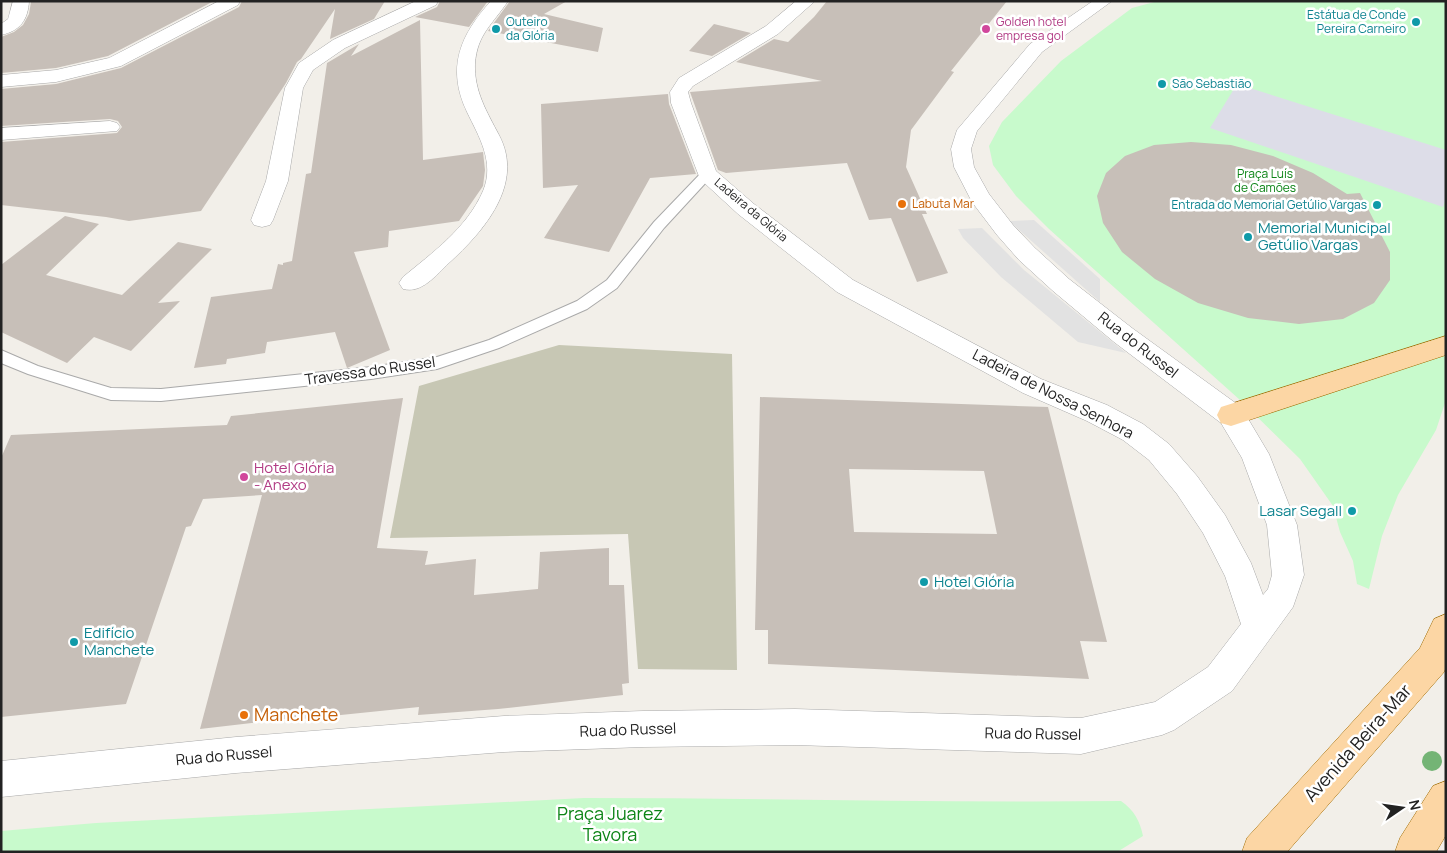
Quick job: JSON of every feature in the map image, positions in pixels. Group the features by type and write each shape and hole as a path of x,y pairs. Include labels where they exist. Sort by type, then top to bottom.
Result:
{"main road":[{"path":"1231,415 1446,345"},
{"name":"Avenida Beira-Mar","path":"1261,852 1432,660 1446,630"},
{"path":"1414,852 1446,799"}],"street":[{"path":"1,30 12,25 19,18 22,1"},
{"path":"1,81 56,76 115,62 232,1"},
{"path":"262,220 277,181 294,88 304,68 339,44 430,1"},
{"path":"410,284 452,248 487,204 495,188 498,162 496,147 474,105 467,84 465,65 469,46 479,24 500,1"},
{"name":"Ladeira da Glória","path":"807,1 772,30 686,82 679,92 681,103 707,174 746,209 846,286"},
{"name":"Rua do Russel","path":"1,779 236,755 504,734 644,729 795,727 1081,736 1162,718 1220,679 1282,596 1288,575 1282,525 1255,454 1231,415 1115,329 1061,285 1027,254 980,197 964,167 961,149 967,130 1004,84 1036,48 1104,1"},
{"path":"1,134 110,127"},
{"name":"Ladeira de Nossa Senhora","path":"846,286 1032,386 1097,414 1132,432 1159,452 1187,485 1214,524 1240,573 1258,627"}],"lane":[{"name":"Travessa do Russel","path":"1,356 33,370 111,394 161,395 371,373 437,363 494,344 582,305 612,284 659,225 707,174"}],"shaded area":[{"path":"1237,84 1446,150 1446,198 1443,207 1210,128"},
{"path":"1034,220 1100,279 1100,302 1009,221"},
{"path":"982,228 1024,270 1126,353 1078,342 1001,277 963,238 958,229"},
{"path":"559,345 732,354 737,670 638,669 628,534 390,538 419,386"}],"green space":[{"name":"Praça Luís de Camões","path":"1158,1 1446,1 1446,400 1436,430 1398,495 1382,536 1369,589 1357,584 1353,561 1340,532 1333,506 1300,459 1240,400 1049,229 1016,196 993,165 989,146 1002,122 1061,61 1132,8"},
{"name":"Praça Juarez Tavora","path":"584,798 1121,801 1136,816 1143,836 1117,852 1,852 1,831 96,823"}],"building":[{"path":"214,1 108,56 56,68 1,73 1,37 14,32 23,25 29,14 31,2"},
{"path":"242,1 385,1 374,19 330,39 335,9 301,59 297,62 286,83 201,211 129,221 1,205 1,142 117,133 122,127 118,121 110,119 1,126 1,89 56,84 121,68 239,7"},
{"path":"440,1 488,1 469,27 415,17 437,7"},
{"path":"510,1 567,1 544,14 603,28 598,52 488,31"},
{"path":"827,1 1007,1 951,71 954,72 911,130 906,167 927,214 922,214 948,273 917,282 891,218 869,220 847,163 726,173 718,170 690,92 822,81 736,62 774,39 788,42 814,17"},
{"path":"420,20 423,160 483,152 485,170 483,186 459,221 389,231 388,247 354,252 390,350 347,368 335,332 267,342 265,353 227,359 226,364 194,368 211,297 272,289 278,264 283,265 283,263 292,261 306,174 311,173 327,63 359,44 351,56"},
{"path":"714,24 751,33 712,56 689,51"},
{"path":"668,94 669,104 696,174 650,178 609,252 544,238 578,185 543,188 541,104"},
{"name":"Memorial Municipal Getúlio Vargas","path":"1191,142 1231,145 1273,156 1313,173 1347,194 1360,193 1390,252 1390,280 1374,303 1343,319 1299,324 1248,318 1198,303 1155,279 1122,252 1103,223 1097,196 1106,173 1125,156 1154,145"},
{"path":"65,216 99,224 46,275 122,295 178,242 212,249 158,303 180,301 131,351 94,337 67,363 1,332 1,265"},
{"name":"Hotel Glória","path":"760,397 1048,407 1107,642 1080,641 1089,679 768,664 768,630 755,630","holes":["849,469 984,471 997,534 854,532"]},
{"path":"403,398 377,548 428,551 425,565 476,559 474,595 538,589 540,552 609,548 609,585 624,585 629,683 622,684 623,695 498,709 418,715 419,707 292,720 293,718 200,729 262,495 203,499 191,526 186,527 126,704 1,717 1,458 11,435 227,425 231,416"}],"place":[{"name":"Estátua de Conde Pereira Carneiro","path":"1416,22"},
{"name":"Outeiro da Glória","path":"496,29"},
{"name":"Golden hotel empresa gol","path":"986,29"},
{"name":"São Sebastião","path":"1162,84"},
{"name":"Labuta Mar","path":"902,204"},
{"name":"Entrada do Memorial Getúlio Vargas","path":"1377,205"},
{"name":"Memorial Municipal Getúlio Vargas","path":"1248,237"},
{"name":"Hotel Glória - Anexo","path":"244,477"},
{"name":"Lasar Segall","path":"1352,511"},
{"name":"Hotel Glória","path":"924,582"},
{"name":"Edifício Manchete","path":"74,642"},
{"name":"Manchete","path":"244,715"}]}
